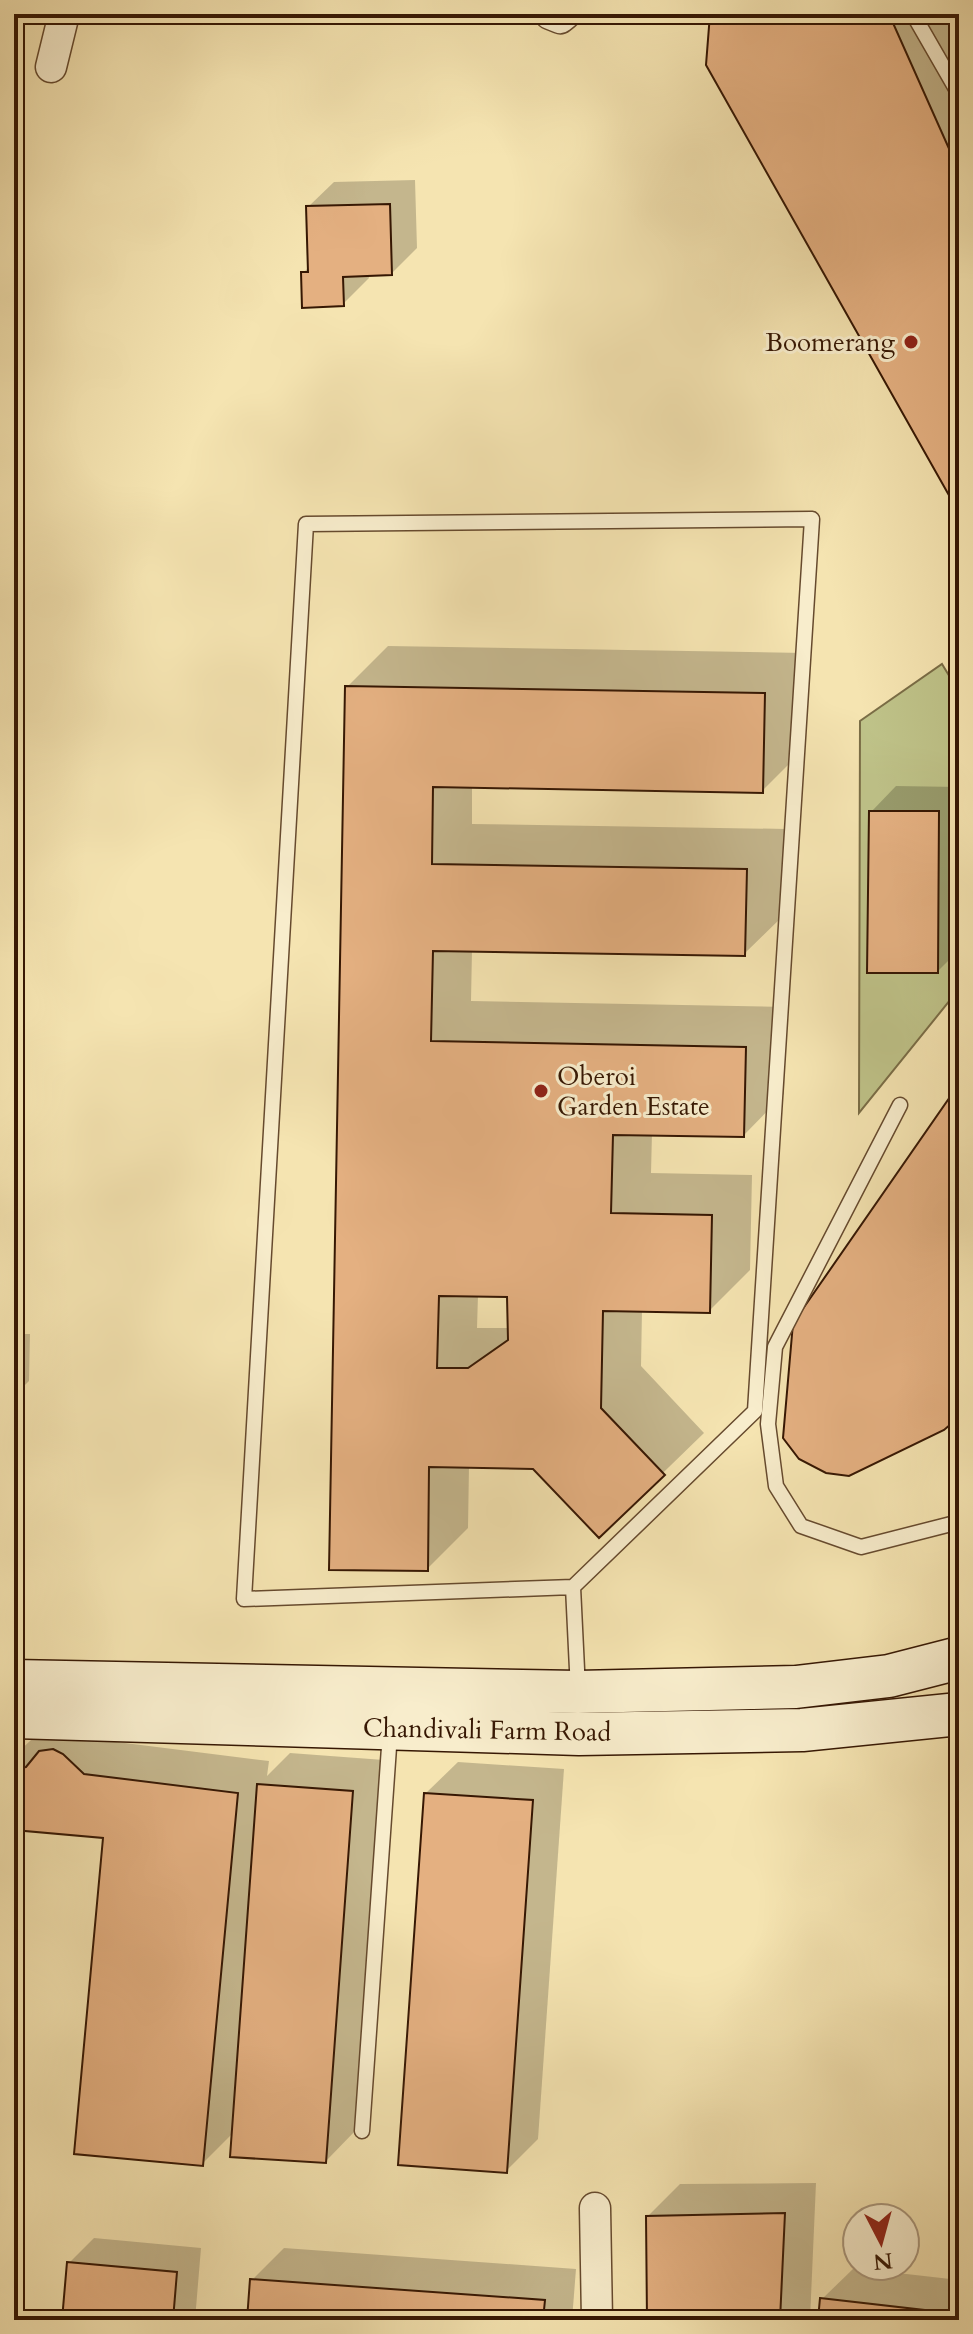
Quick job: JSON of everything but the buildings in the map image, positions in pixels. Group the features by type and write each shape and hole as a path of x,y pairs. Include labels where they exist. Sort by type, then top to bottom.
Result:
{"street":[{"path":"51,67 64,14"},
{"path":"550,14 560,18 565,14"},
{"path":"14,1681 578,1713 889,1676 959,1658"},
{"name":"Chandivali Farm Road","path":"14,1717 390,1728 578,1713 802,1730 959,1714"},
{"path":"595,2208 597,2320"}],"lane":[{"path":"913,14 959,94"},
{"path":"573,1587 244,1599 306,524 812,519 755,1411 573,1587 578,1713"},
{"path":"900,1105 775,1347 768,1424 776,1486 801,1526 861,1547 959,1522"},
{"path":"362,2131 390,1728"}],"green space":[{"path":"942,664 959,692 959,989 859,1113 860,721"}],"place":[{"name":"Boomerang","path":"911,342"},
{"name":"Oberoi Garden Estate","path":"541,1091"}]}
